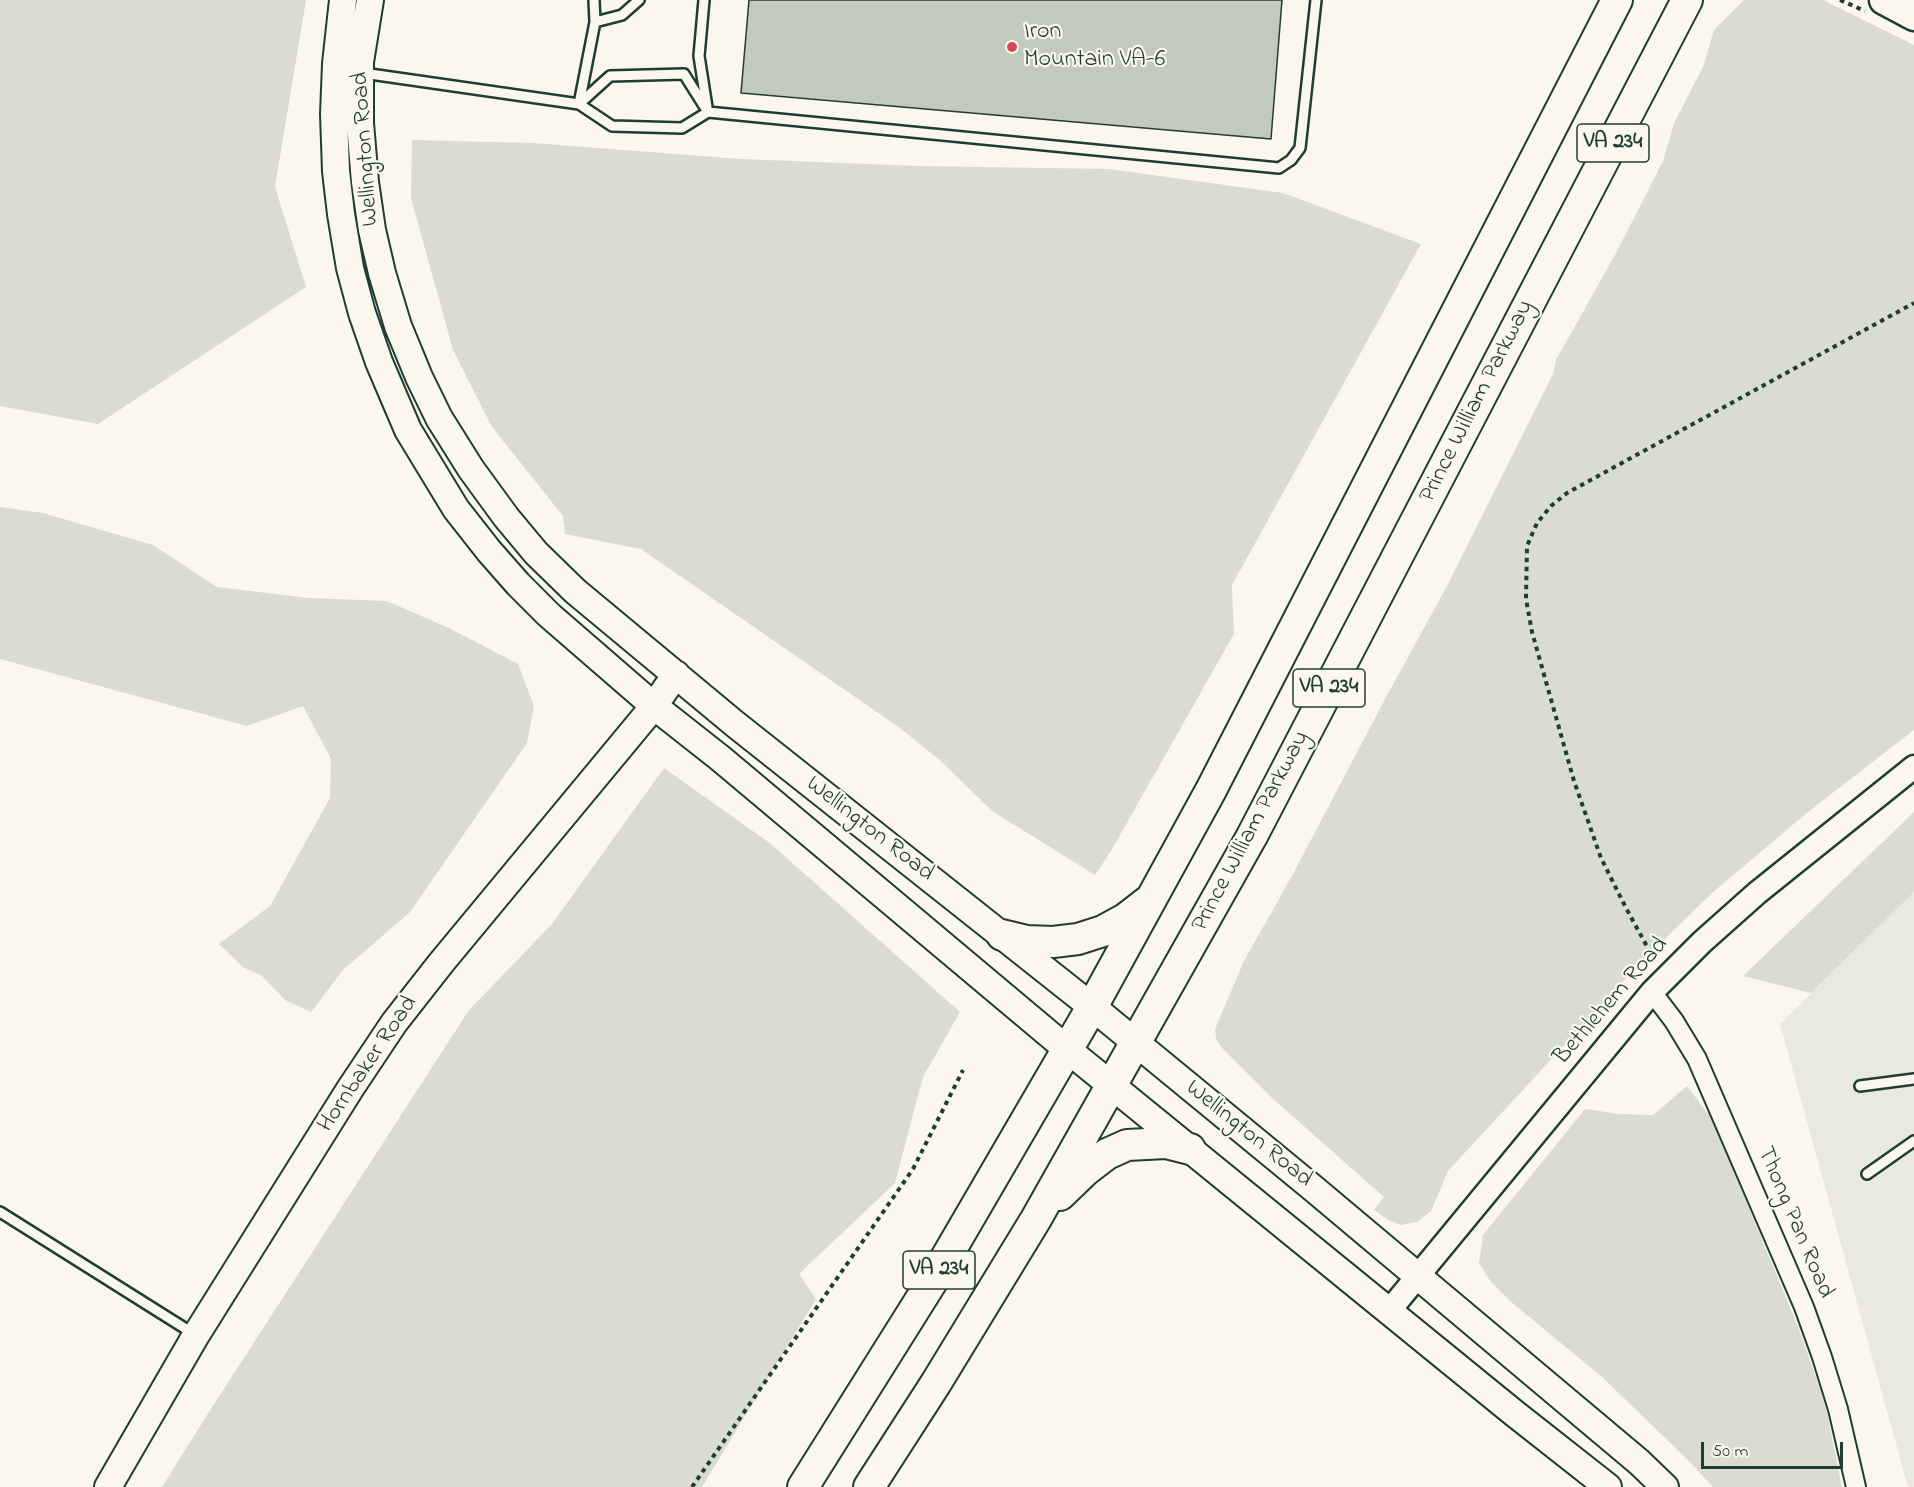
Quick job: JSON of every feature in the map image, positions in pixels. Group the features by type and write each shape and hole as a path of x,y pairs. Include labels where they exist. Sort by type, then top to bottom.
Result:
{"highway":[{"name":"VA 234","path":"802,1487 936,1275 1068,1050 1153,896 1222,768 1617,0"},
{"name":"Prince William Parkway","path":"869,1487 936,1383 1036,1219 1252,836 1687,0"},
{"path":"1002,936 1036,942 1078,939 1102,931 1125,919 1153,896"},
{"path":"1036,1219 1086,1170 1107,1154 1127,1145 1146,1143 1166,1143 1190,1149"}],"main road":[{"name":"Wellington Road","path":"343,0 336,64 334,114 336,171 350,268 362,313 408,430 456,509 489,551 518,584 573,637 654,706 720,758 1068,1050 1608,1487"},
{"name":"Wellington Road","path":"370,0 360,62 362,147 373,237 382,273 398,326 439,418 471,469 506,518 536,553 575,591 744,731 1136,1042 1418,1276 1639,1462 1665,1487"},
{"path":"1884,0 1914,16"},
{"name":"Hornbaker Road","path":"108,1487 196,1335 394,1023 654,706 676,674"}],"street":[{"name":"Bethlehem Road","path":"1389,1311 1631,1016 1659,986 1702,942 1757,893 1914,767"},
{"name":"Thong Pan Road","path":"1659,986 1674,1021 1697,1059 1804,1307 1838,1409 1856,1487"}],"lane":[{"path":"579,104 595,22 594,0"},
{"path":"595,22 622,15 639,0"},
{"path":"704,0 699,56 708,112"},
{"path":"360,73 579,104 612,126 682,128 708,112 1279,168 1291,160 1300,148 1316,0"},
{"path":"579,104 610,76 684,74 708,112"},
{"path":"1860,1086 1914,1079"},
{"path":"1867,1174 1914,1141"},
{"path":"0,1212 196,1335"}],"path":[{"path":"1659,986 1626,908 1601,858 1574,781 1532,632 1526,599 1527,546 1538,523 1551,506 1567,493 1914,303"},
{"path":"692,1487 913,1169 963,1070"}],"shaded area":[{"path":"0,0 306,0 275,187 306,287 98,424 0,406"},
{"path":"1744,0 1823,0 1914,45 1914,730 1808,812 1712,893 1643,960 1448,1171 1431,1211 1417,1222 1401,1225 1388,1220 1374,1210 1384,1197 1272,1098 1221,1047 1216,1038 1215,1029 1244,961 1447,586 1553,374 1556,360 1616,253 1663,161 1674,123 1703,67 1714,30"},
{"path":"412,140 533,143 741,159 919,166 1109,169 1283,193 1421,244 1232,585 1234,634 1111,851 1095,875 992,811 942,762 900,728 641,549 565,534 563,516 492,427 453,350 411,198"},
{"path":"0,507 43,513 153,545 217,587 309,598 387,601 451,629 518,664 534,706 527,743 410,912 343,970 311,1012 285,1000 262,976 243,967 219,944 270,906 330,798 331,759 303,706 247,726 0,659"},
{"path":"664,768 771,844 960,1012 923,1077 895,1183 799,1274 816,1299 702,1487 162,1487 469,1010 552,924"},
{"path":"1914,812 1914,892 1811,993 1743,976"},
{"path":"1914,892 1914,1487 1908,1487 1780,1024"},
{"path":"1687,1086 1712,1119 1799,1329 1825,1403 1842,1487 1713,1487 1603,1378 1510,1301 1491,1282 1479,1263 1483,1235 1585,1109 1619,1114 1653,1115"}],"building":[{"name":"Iron Mountain VA-6","path":"749,0 1282,0 1271,139 741,93"}],"place":[{"name":"Iron Mountain VA-6","path":"1012,47"}]}
